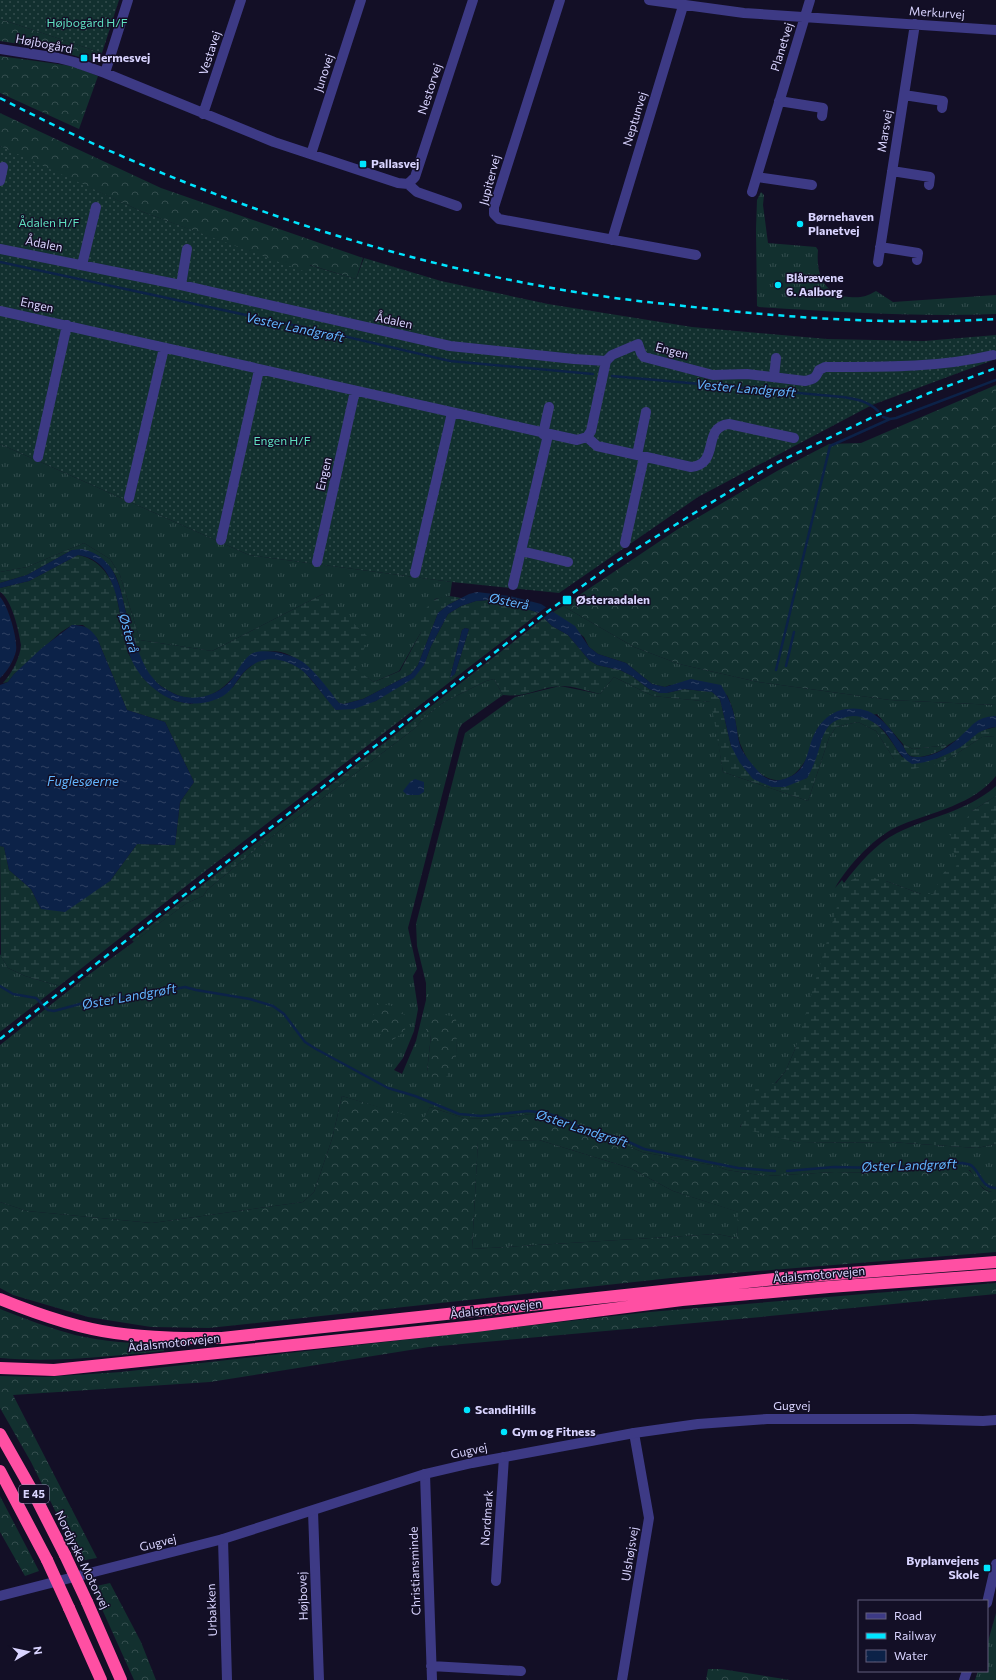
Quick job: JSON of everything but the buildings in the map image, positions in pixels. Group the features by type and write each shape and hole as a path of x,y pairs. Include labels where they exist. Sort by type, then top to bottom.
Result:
{"highway":[{"name":"Ådalsmotorvejen","path":"0,1299 57,1320 114,1333 164,1337 222,1338 784,1278 996,1262"},
{"name":"Ådalsmotorvejen","path":"0,1368 54,1370 476,1326 682,1300 829,1287 996,1275"},
{"name":"Nordjyske Motorvej","path":"0,1434 34,1494 65,1555 121,1680"},
{"name":"E 45","path":"0,1471 70,1608 101,1680"}],"street":[{"path":"128,0 106,73 274,142 398,184 408,184 416,192 457,206"},
{"name":"Vestavej","path":"203,114 241,0"},
{"name":"Junovej","path":"311,154 361,0"},
{"name":"Nestorvej","path":"408,184 415,177 473,0"},
{"name":"Jupitervej","path":"560,0 494,207 494,214 499,219 696,255"},
{"path":"649,0 683,6 805,17"},
{"name":"Planetvej","path":"752,192 810,0"},
{"name":"Neptunvej","path":"612,240 683,6"},
{"name":"Merkurvej","path":"805,17 996,30"},
{"name":"Marsvej","path":"878,262 914,24"},
{"name":"Højbogård","path":"0,49 58,58 106,73"},
{"name":"Marsvej","path":"904,95 943,101 942,108"},
{"path":"779,101 823,108 822,116"},
{"path":"0,181 3,167"},
{"name":"Marsvej","path":"892,171 930,177 929,184"},
{"path":"756,177 812,185"},
{"path":"82,265 96,207"},
{"path":"880,247 918,253 917,260"},
{"name":"Ådalen","path":"0,249 181,285 450,346 574,359 606,360"},
{"path":"181,285 187,249"},
{"name":"Engen","path":"0,310 545,434 576,440 587,437"},
{"path":"38,457 67,325"},
{"name":"Engen","path":"606,360 638,344 644,357 702,373 713,375 747,374 805,381 813,380 819,370 825,367 901,367 956,363 993,355"},
{"path":"129,498 164,348"},
{"path":"774,377 776,358"},
{"path":"606,360 591,431 587,437 597,446 691,467 698,466 708,458 714,432 718,427 724,424 794,438"},
{"path":"221,540 259,370"},
{"name":"Engen","path":"317,562 356,391"},
{"path":"513,585 545,434 549,407"},
{"path":"625,543 646,412"},
{"path":"415,573 452,413"},
{"path":"521,551 568,562"},
{"name":"Gugvej","path":"0,1596 223,1539 425,1474 504,1457 634,1433 698,1424 767,1419 913,1418 983,1421 996,1420"},
{"name":"Gugvej","path":"983,1421 996,1428"},
{"name":"Ulshøjsvej","path":"622,1680 649,1518 634,1433"},
{"name":"Nordmark","path":"496,1581 504,1457"},
{"name":"Christiansminde","path":"425,1474 432,1680"},
{"name":"Højbovej","path":"313,1511 319,1680"},
{"name":"Urbakken","path":"223,1539 227,1680"},
{"path":"988,1600 996,1564"},
{"path":"431,1666 521,1671"}],"green space":[{"name":"Højbogård H/F","path":"0,0 119,0 102,53 0,19"},
{"path":"0,19 102,53 98,63 57,50 0,41"},
{"path":"0,56 72,66 98,76 79,129 0,93"},
{"path":"0,113 161,188 363,258 356,279 310,265 306,273 143,212 6,150 0,146"},
{"name":"Engen H/F","path":"0,146 143,212 306,272 309,265 356,279 364,258 441,281 548,304 692,327 827,339 924,341 996,335 996,359 872,405 698,497 559,593 452,582 249,555 0,444"},
{"path":"761,192 764,195 763,205 768,243 816,247 818,250 818,267 820,274 827,287 833,292 849,297 863,297 876,291 893,302 996,295 996,314 878,314 757,306 757,200"},
{"path":"996,385 996,705 890,700 758,682 679,664 634,647 563,606 678,529 777,471 829,444 861,443"},
{"path":"0,444 249,555 452,582 450,596 435,599 421,632 399,671 374,682 355,670 323,594 212,651 140,640 120,575 110,559 84,543 27,567 0,572"},
{"path":"84,543 110,559 120,575 140,640 212,651 323,594 369,638 355,669 374,682 400,671 421,632 417,619 431,603 446,596 461,598 448,605 438,613 418,665 411,674 363,699 344,704 339,703 320,680 299,660 290,655 274,651 253,653 239,671 223,687 204,697 192,698 172,693 155,681 147,671 138,653 118,580 108,565 72,550 27,575 0,583 0,572 27,567"},
{"path":"78,555 90,559 96,563 109,577 115,589 128,653 143,678 160,693 175,701 191,704 233,687 244,672 256,662 268,658 284,660 302,669 336,710 376,701 424,665 431,646 448,614 461,606 476,601 489,600 509,603 539,613 59,986 25,976 8,968 1,956 0,846 4,847 9,870 31,889 41,909 110,881 137,844 175,845 180,802 194,782 165,722 127,710 97,638 83,625 72,625 61,632 14,674 8,682 3,683 15,665 21,645 17,624 8,601 0,592 0,588 29,581","holes":["465,628 469,629 455,674 450,678 462,630"]},
{"path":"563,606 634,647 679,664 758,682 890,700 996,705 996,716 967,731 948,745 913,749 903,744 877,714 818,727 811,749 797,772 788,778 779,780 770,779 762,775 747,759 739,740 733,710 727,695 670,685 665,687 652,684 626,663 598,654 589,647 584,637 553,612"},
{"path":"544,618 552,626 568,635 589,660 597,665 620,670 632,676 649,689 660,693 684,689 712,692 720,699 731,746 772,787 807,778 826,729 832,723 843,717 853,715 863,716 871,720 885,733 902,757 936,759 960,747 979,731 996,727 996,736 982,737 944,762 909,770 894,759 876,731 858,722 836,727 829,738 808,801 723,772 711,702 653,696 614,677 600,694 561,686 511,696 503,695 494,679 486,681 444,702 424,718 414,729 261,845 207,890 203,896 187,903 134,942 132,940"},
{"path":"614,677 653,696 712,702 723,772 808,801 829,738 836,727 858,722 876,731 894,759 944,762 982,737 996,736 996,776 987,786 965,800 901,825 882,835 855,860 835,888 842,880 844,883 868,855 889,838 910,827 973,802 996,786 996,796 972,811 968,855 933,894 921,894 886,881 796,1047 785,1072 746,1116 740,1127 800,1143 890,1142 977,1148 996,1144 996,1192 991,1192 983,1188 970,1170 880,1173 835,1172 765,1176 727,1170 716,1166 642,1152 621,1143 580,1132 563,1123 530,1114 493,1119 464,1118 430,1107 423,1121 342,1096 332,1139 314,1192 303,1202 152,1223 27,1211 0,1202 0,1045 87,976 187,903 203,896 207,890 261,845 414,729 424,718 444,702 486,681 494,679 503,695 462,724 459,729 408,928 417,969 413,976 418,1009 414,1031 403,1058 394,1070 402,1074 416,1041 426,1000 426,983 417,946 416,924 465,733 515,697 560,686 600,694","holes":["431,1035 456,1039 457,1054 427,1072"]},
{"path":"903,744 913,749 948,745 930,755 913,757 908,754"},
{"path":"996,796 996,1144 977,1148 890,1142 800,1143 740,1128 757,1086 776,1083 785,1072 796,1047 844,883 863,875 886,881 921,894 933,894 944,872 956,867 958,860 948,840 952,832 964,822 972,811"},
{"path":"0,954 8,968 25,976 59,986 0,1032"},
{"path":"376,1003 399,1007 406,1018 405,1031 393,1040 371,1027"},
{"path":"435,1013 456,1017 457,1054 446,1078 433,1078 427,1072 431,1035 427,1034 425,1025"},
{"path":"342,1096 423,1120 430,1107 464,1118 493,1119 530,1114 563,1123 580,1132 621,1143 642,1152 716,1166 727,1170 765,1176 835,1172 880,1173 961,1167 970,1171 983,1188 990,1192 996,1192 996,1252 671,1278 209,1328 151,1327 88,1317 13,1295 0,1288 0,1202 27,1211 152,1223 303,1202 314,1192 332,1139","holes":["539,1140 630,1168 673,1191 738,1212 737,1238 717,1234 472,1249 478,1142"]},
{"path":"539,1140 630,1168 673,1191 739,1212 737,1238 717,1234 472,1249 478,1141"},
{"path":"996,1283 996,1294 429,1347 210,1382 13,1395 97,1558 80,1561 31,1462 0,1408 0,1376 45,1377 121,1372 649,1312"},
{"path":"0,1309 75,1335 108,1341 163,1345 164,1351 102,1357 41,1360 0,1358"},
{"path":"0,1496 39,1571 25,1576 0,1532"},
{"path":"110,1583 141,1642 156,1680 134,1680 92,1587"},
{"path":"996,1613 996,1680 975,1680 978,1672 988,1672 988,1641"},
{"path":"708,1669 721,1669 790,1680 706,1680"}],"water":[{"name":"Østerå","path":"82,549 94,553 103,559 110,566 115,575 134,639 142,660 150,674 162,687 177,695 186,697 203,697 219,690 232,679 250,655 265,651 286,654 303,662 317,676 339,703 344,704 363,699 411,674 418,665 438,613 448,605 469,594 477,592 510,596 541,604 575,626 589,647 598,654 626,663 652,684 665,687 691,679 721,685 732,707 741,748 744,754 759,773 770,780 780,780 791,776 798,771 803,765 814,734 819,726 831,715 846,709 856,708 864,710 878,717 890,729 903,745 908,754 912,757 922,757 943,750 955,742 975,723 983,718 996,716 996,727 979,732 959,748 942,756 930,761 912,764 903,757 885,732 877,725 868,719 858,716 846,717 829,726 823,736 807,778 785,787 772,787 753,779 740,763 731,746 720,699 712,692 684,689 660,693 649,689 632,676 620,670 597,665 589,660 568,635 552,626 539,613 509,603 489,600 476,601 461,606 448,614 431,646 424,665 414,678 376,701 354,709 336,710 304,672 293,665 270,659 263,660 249,667 229,691 216,700 191,704 183,703 160,693 145,681 137,670 131,659 125,640 116,594 111,580 103,568 93,560 78,555 29,581 0,588 0,583 27,575 72,550"},
{"path":"0,597 9,614 14,631 16,651 12,662 0,678"},
{"name":"Fuglesøerne","path":"72,625 87,628 97,638 127,710 165,722 194,782 180,802 175,845 137,844 110,881 65,912 41,909 31,889 9,870 4,847 0,846 0,685 8,682 14,674 42,648"},
{"path":"465,628 469,629 455,674 450,678 462,630"},
{"path":"415,779 424,782 424,792 419,795 407,795 403,791 410,782"}],"pier":[{"path":"548,606 554,610 542,619 537,614"}],"waterway":[{"name":"Vester Landgrøft","path":"0,262 339,335 450,361 593,374"},
{"name":"Vester Landgrøft","path":"612,376 843,397 866,403 878,411"},
{"name":"Vester Landgrøft","path":"883,417 890,419 896,418 996,380"},
{"path":"776,670 830,446 890,419"},
{"path":"786,666 794,632"},
{"name":"Øster Landgrøft","path":"0,986 13,994 36,998 48,1010 54,1011 91,1001 154,993 185,987 250,999 273,1006 284,1014 305,1042 316,1049 388,1088 415,1096 459,1114 481,1116 528,1111 546,1113 582,1128 622,1139 644,1149 738,1168 775,1171"},
{"name":"Øster Landgrøft","path":"787,1171 834,1167 881,1168 962,1163 971,1165 988,1186 996,1188"}],"railway":[{"path":"0,98 102,148 236,202 358,242 482,274 545,287 608,297 747,313 889,321 960,321 996,319"},
{"path":"0,1039 539,618 615,562 774,464 873,417 929,393 996,368"}],"place":[{"name":"Hermesvej","path":"84,58"},
{"name":"Pallasvej","path":"363,164"},
{"name":"Børnehaven Planetvej","path":"800,224"},
{"name":"Blårævene 6. Aalborg","path":"778,285"},
{"name":"Østeraadalen","path":"567,600"},
{"name":"ScandiHills","path":"467,1410"},
{"name":"Gym og Fitness","path":"504,1432"},
{"name":"Byplanvejens Skole","path":"987,1568"}],"park label":[{"name":"Ådalen H/F","path":"49,223"}]}
